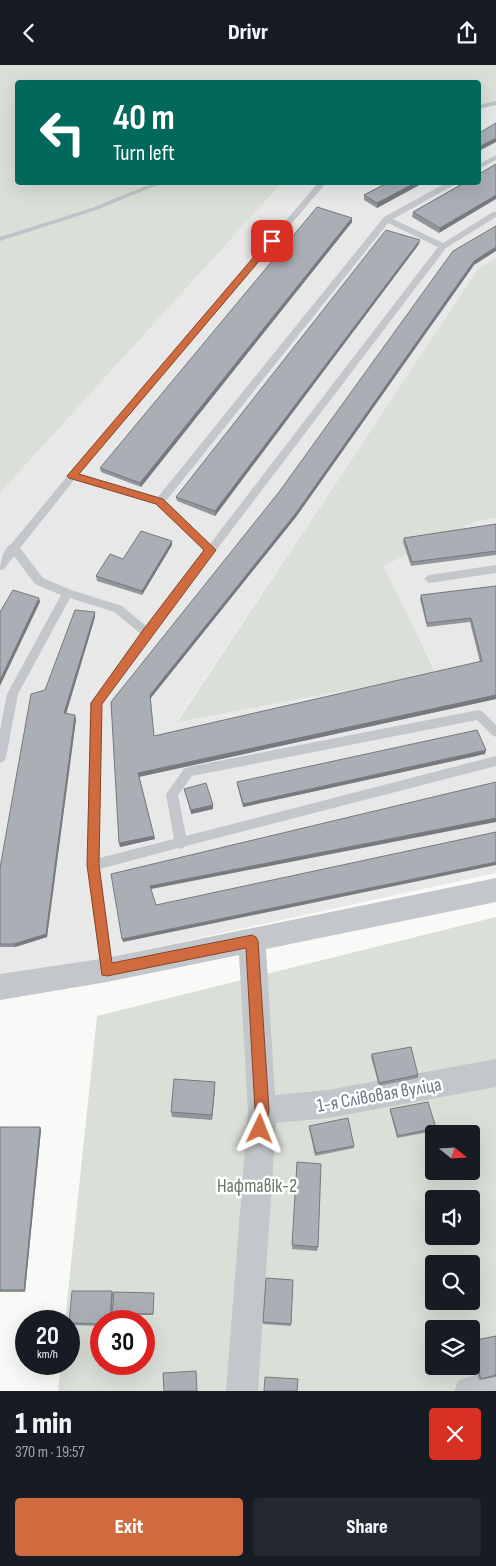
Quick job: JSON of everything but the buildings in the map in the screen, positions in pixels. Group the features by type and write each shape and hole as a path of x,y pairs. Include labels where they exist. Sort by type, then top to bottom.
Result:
{"street":[{"path":"0,987 107,970 496,890"},
{"path":"242,1391 262,1110 252,941"},
{"name":"1-я Слівовая вуліца","path":"262,1110 328,1105 496,1073"},
{"path":"470,1391 496,1385"}],"lane":[{"path":"481,166 496,157"},
{"path":"0,566 13,547 72,476 320,185"},
{"path":"160,501 387,219 447,185"},
{"path":"107,970 93,865 96,703 146,633 443,246 496,215"},
{"path":"387,219 443,246"},
{"path":"72,476 160,501 210,550"},
{"path":"13,547 39,581 66,593 118,609 146,633"},
{"path":"429,579 496,569"},
{"path":"0,758 13,694 66,593"},
{"path":"181,844 172,794 188,771 479,715 496,732"},
{"path":"93,865 181,844 496,761"}],"shaded area":[{"path":"496,101 496,258 478,269 177,721 436,672 384,566 477,521 496,518 496,873 135,952 0,992 0,493 280,185 481,185 481,105"}],"green space":[{"path":"0,65 496,65 496,101 481,105 481,80 15,80 15,185 280,185 0,493"},
{"path":"496,258 496,518 477,521 384,566 436,673 177,722 478,269"},
{"name":"Нафтавік-2","path":"496,917 496,1391 58,1391 60,1375 80,1375 80,1310 66,1310 97,1016"}],"waterway":[{"path":"481,107 496,103"},
{"path":"0,239 94,209 156,185"}],"route":[{"path":"260,1129 262,1110 252,941 107,970 93,865 96,703 146,633 210,550 160,501 72,476 272,241"}]}
